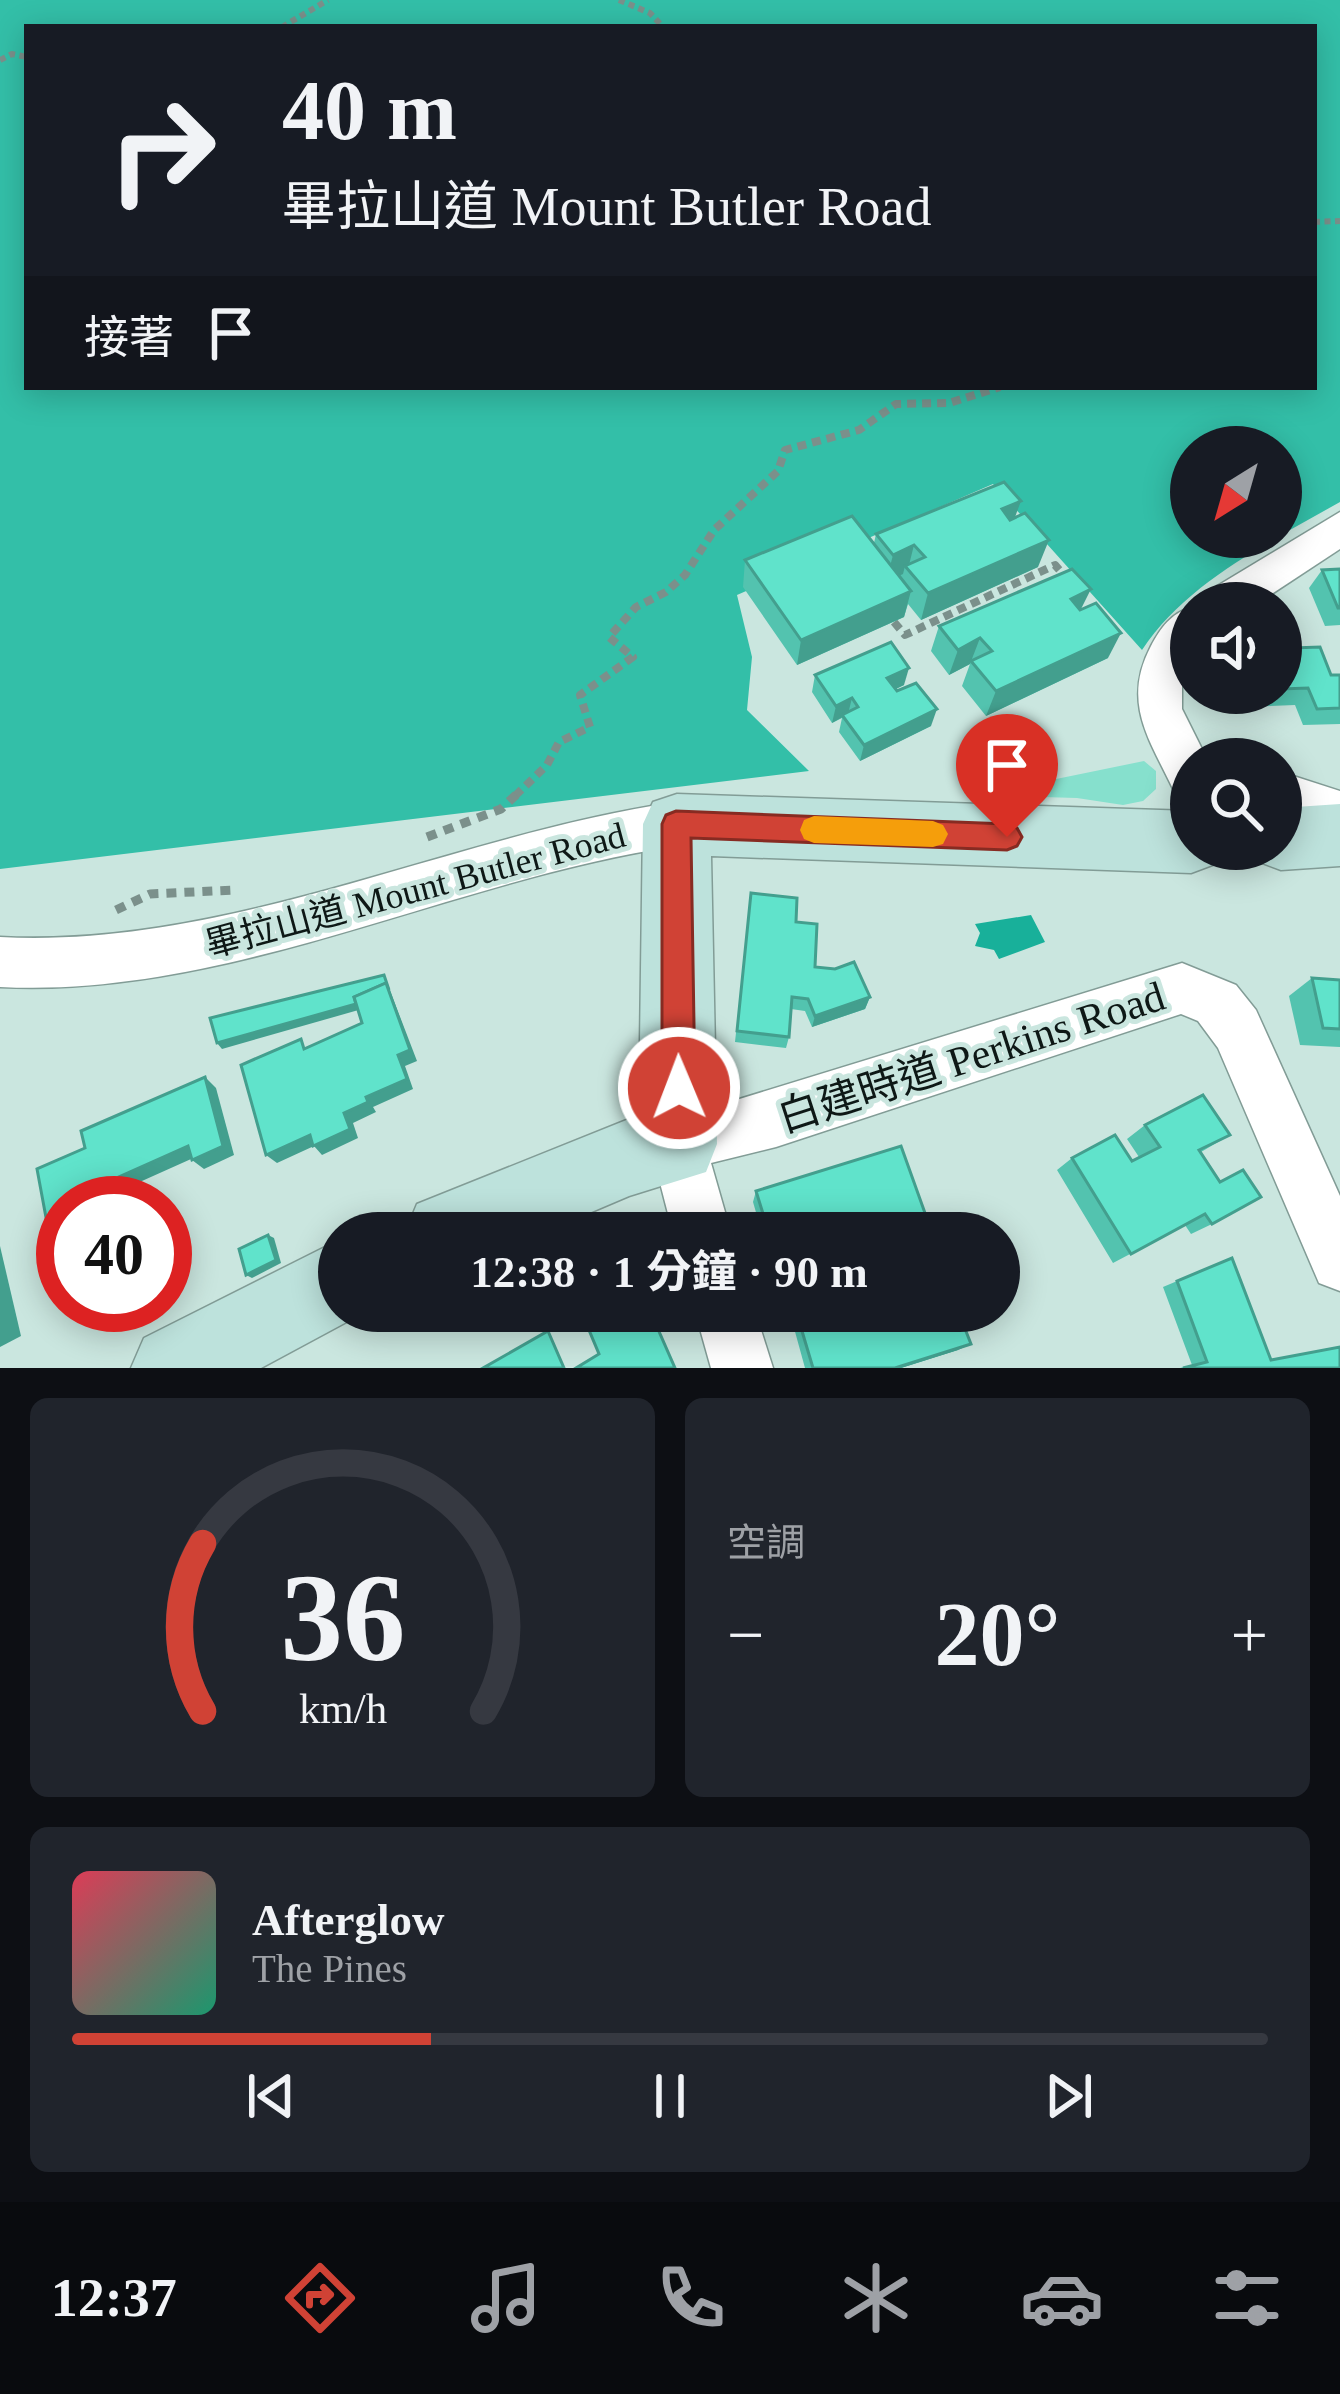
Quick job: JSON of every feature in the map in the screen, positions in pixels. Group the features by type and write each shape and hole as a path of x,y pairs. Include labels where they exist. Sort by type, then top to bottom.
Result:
{"street":[{"path":"1256,582 1340,528"},
{"path":"1170,650 1160,685 1163,723 1173,738"},
{"path":"1302,800 1340,813"},
{"path":"676,824 677,1144 696,1212"},
{"name":"畢拉山道 Mount Butler Road","path":"0,962 86,962 211,944 465,870 626,831 676,824 1170,841"},
{"path":"1302,838 1340,835"},
{"name":"白建時道 Perkins Road","path":"496,1212 627,1157 776,1119 1182,988 1217,1003 1237,1028 1328,1204"},
{"path":"1328,1204 1340,1262"},
{"path":"173,1368 318,1292"},
{"path":"731,1332 742,1368"}],"path":[{"path":"287,24 328,0"},
{"path":"619,0 650,13 660,24"},
{"path":"410,843 502,809 548,764 559,742 590,727 580,695 633,657 609,637 636,607 666,592 685,574 714,530 778,471 785,450 822,443 888,416 896,404 927,406 994,390"},
{"path":"894,622 904,635 990,600 1055,565 1075,588"},
{"path":"86,962 105,920 128,902 161,892 244,890"}],"shaded area":[{"path":"0,0 1340,0 1340,502 1302,523 1302,426 1170,426 1170,558 1245,558 1209,582 1170,582 1170,615 1142,650 993,484 737,595 752,657 747,710 809,771 0,869"},
{"path":"1144,761 1156,771 1156,789 1143,801 1123,805 1077,798 978,795"},
{"path":"1031,915 1045,942 999,959 994,950 975,946 980,933 975,924"}],"building":[{"path":"1004,482 1021,501 1002,509 1010,520 1025,513 1049,540 928,593 905,566 925,557 914,545 893,555 876,534"},
{"path":"852,516 911,591 801,640 745,560"},
{"path":"1072,569 1091,589 1071,599 1080,610 1096,603 1121,633 996,691 971,661 992,651 980,638 958,650 939,626"},
{"path":"1340,569 1340,608 1338,608 1322,570"},
{"path":"891,642 909,668 887,678 897,691 916,683 937,709 864,745 842,715 858,707 852,698 836,706 815,675"},
{"path":"1320,647 1331,675 1340,675 1340,708 1317,709 1308,688 1302,688 1302,648"},
{"path":"751,893 797,898 796,922 817,924 815,967 835,969 854,962 870,997 815,1016 808,999 792,997 789,1037 737,1031"},
{"path":"384,975 389,990 386,983 354,997 356,1004 217,1043 210,1018"},
{"path":"1312,978 1340,980 1340,1029 1323,1028"},
{"path":"386,983 410,1050 398,1055 407,1079 366,1097 368,1102 344,1113 350,1129 313,1146 310,1135 266,1155 241,1065 301,1039 304,1049 362,1023 354,997"},
{"path":"205,1077 223,1146 192,1160 188,1146 121,1176 38,1176 37,1169 85,1148 81,1131"},
{"path":"1203,1095 1230,1135 1199,1150 1220,1182 1243,1170 1261,1197 1212,1224 1205,1214 1131,1254 1072,1158 1115,1135 1132,1161 1160,1147 1145,1125"},
{"path":"901,1146 925,1212 762,1212 756,1191"},
{"path":"268,1235 276,1260 246,1275 239,1249"},
{"path":"1232,1258 1271,1360 1340,1347 1340,1368 1183,1368 1207,1362 1177,1281"},
{"path":"548,1332 564,1368 483,1368"},
{"path":"590,1332 659,1332 675,1368 576,1368 599,1354"},
{"path":"802,1332 966,1332 971,1344 895,1368 813,1368"}],"slow traffic":[{"path":"814,830 933,834"}],"route":[{"path":"679,1088 676,824 1007,837"}]}
